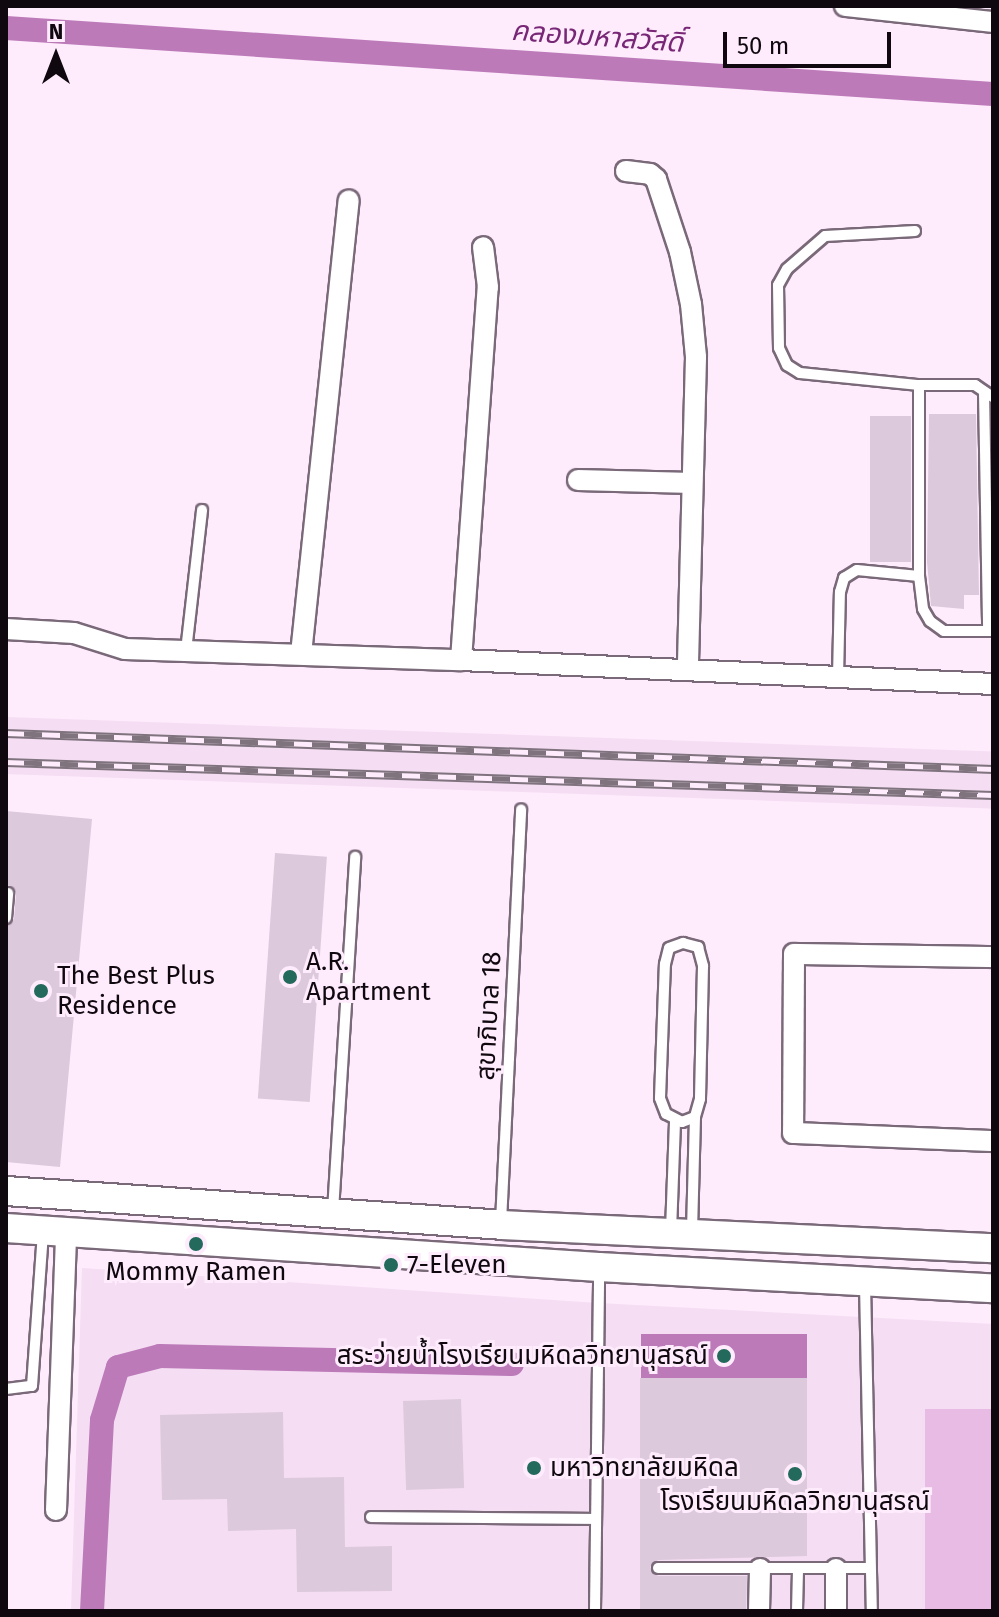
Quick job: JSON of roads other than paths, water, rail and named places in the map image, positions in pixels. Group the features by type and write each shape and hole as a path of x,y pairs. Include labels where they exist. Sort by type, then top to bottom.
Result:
{"main road":[{"path":"6,1191 501,1225 993,1248"},
{"path":"6,1228 599,1267 993,1288"}],"street":[{"path":"845,6 993,22"},
{"path":"626,171 650,174 656,179 685,278 696,357 688,670"},
{"path":"301,654 349,201"},
{"path":"461,660 488,287 483,247"},
{"path":"578,480 692,483"},
{"path":"6,629 74,633 125,649 461,660 993,684"},
{"path":"993,957 794,954 793,1133 993,1141"},
{"path":"54,1232 56,1510"},
{"path":"759,1611 760,1569"},
{"path":"836,1569 836,1611"}],"lane":[{"path":"915,231 825,236 808,250 787,269 778,285 779,348 787,365 800,373 919,385 975,385 988,395 990,631 944,631 930,621 923,609 919,576 919,385"},
{"path":"186,651 202,510"},
{"path":"838,677 840,592 844,578 857,570 919,576"},
{"name":"สุขาภิบาล 18","path":"501,1225 521,809"},
{"path":"333,1215 355,857"},
{"path":"6,918 8,893"},
{"path":"681,1234 695,1117 700,1099 703,966 698,947 683,943 669,948 665,964 660,1098 666,1114 675,1120 682,1122 695,1117"},
{"path":"675,1120 681,1234"},
{"path":"6,1389 32,1386 54,1232"},
{"path":"595,1611 599,1267"},
{"path":"865,1282 872,1611"},
{"path":"371,1517 596,1519"},
{"path":"658,1568 870,1568"},
{"path":"797,1611 798,1570"}],"waterway":[{"name":"คลองมหาสวัสดิ์","path":"6,28 993,94"},
{"path":"92,1611 102,1420 118,1367 160,1356 512,1364"}],"railway":[{"path":"6,733 993,769"},
{"path":"6,762 993,795"}],"place":[{"name":"A.R. Apartment","path":"290,977"},
{"name":"The Best Plus Residence","path":"41,991"},
{"name":"Mommy Ramen","path":"196,1244"},
{"name":"7-Eleven","path":"391,1265"},
{"name":"สระว่ายน้ำโรงเรียนมหิดลวิทยานุสรณ์","path":"724,1356"},
{"name":"มหาวิทยาลัยมหิดล","path":"534,1468"},
{"name":"โรงเรียนมหิดลวิทยานุสรณ์","path":"795,1474"}]}
